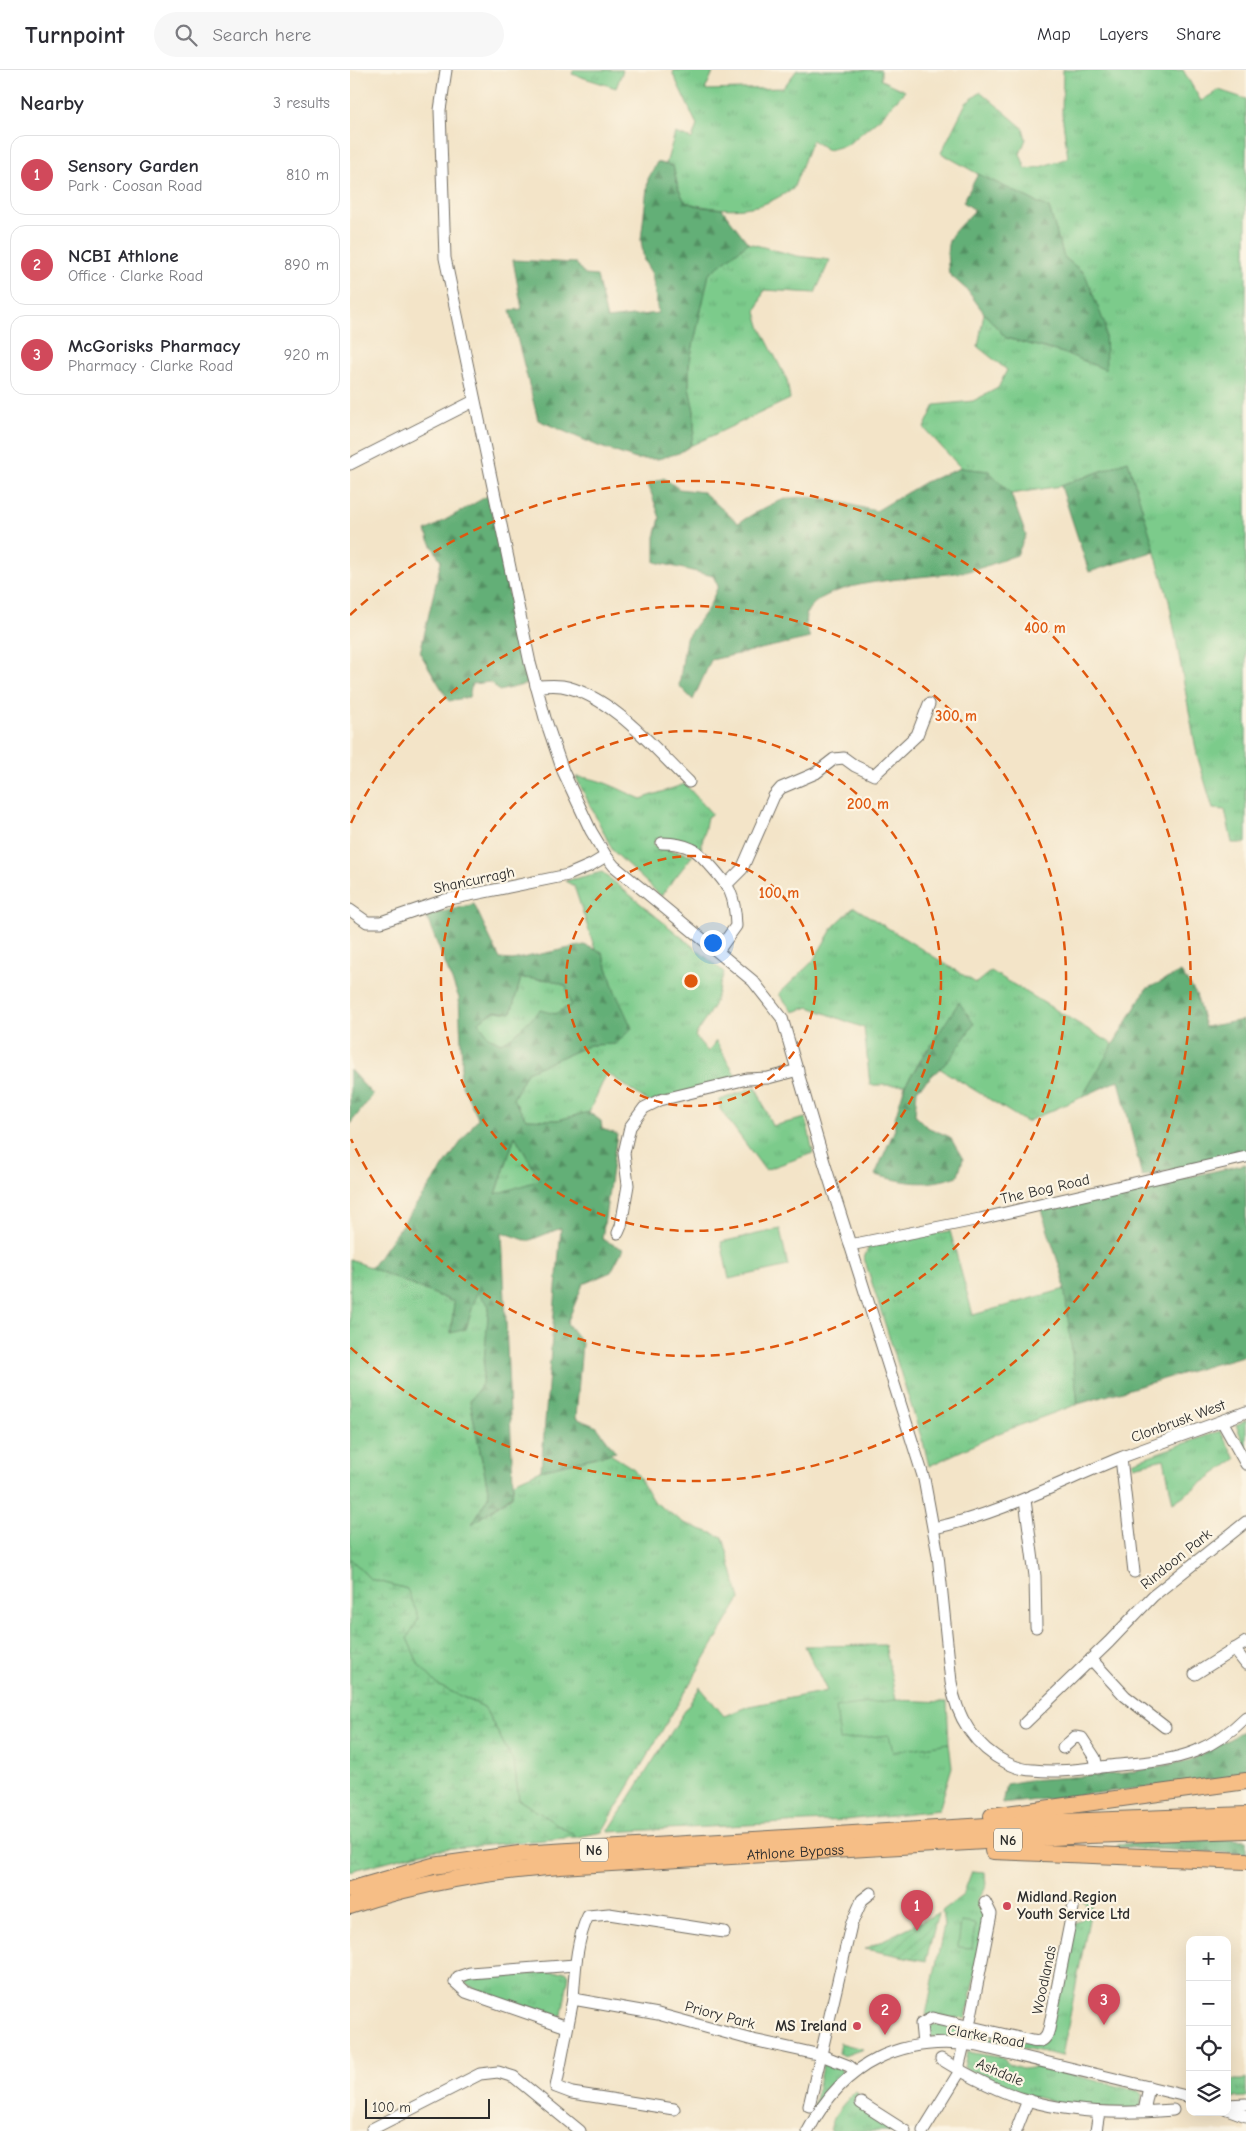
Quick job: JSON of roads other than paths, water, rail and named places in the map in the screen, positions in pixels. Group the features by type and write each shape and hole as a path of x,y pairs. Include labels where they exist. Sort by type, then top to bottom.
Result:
{"highway":[{"name":"N6","path":"841,1834 1093,1803 1246,1781"},
{"name":"Athlone Bypass","path":"350,1890 433,1866 519,1854 1097,1820 1246,1815"},
{"name":"Athlone Bypass","path":"350,1906 383,1894 438,1881 495,1872 1097,1835 1246,1830"},
{"name":"N6","path":"771,1854 819,1858 1009,1851 1246,1861"}],"street":[{"path":"446,70 440,110 445,258 536,686 563,771 587,824 606,856 614,866 718,950 753,981 782,1018 824,1162 924,1479 934,1528 953,1696 964,1724 990,1751 1008,1763 1020,1768 1042,1771 1097,1768 1155,1761 1189,1753 1218,1740 1233,1730 1246,1717"},
{"path":"350,464 474,401"},
{"path":"536,686 561,686 594,697 639,732 689,782"},
{"path":"727,884 742,868 774,796 780,788 816,773 834,759 844,758 855,766 874,775 917,734 929,704"},
{"path":"662,842 693,849 727,884 735,907 736,926 718,950"},
{"name":"Shancurragh","path":"350,910 367,922 381,922 445,900 568,875 582,870 606,856"},
{"path":"618,1233 622,1226 628,1185 624,1153 630,1127 644,1108 660,1100 747,1079 768,1078 798,1070"},
{"name":"The Bog Road","path":"850,1245 980,1219 1246,1157"},
{"name":"Clonbrusk West","path":"934,1528 988,1513 1025,1500 1121,1458 1246,1412"},
{"path":"1222,1421 1246,1464"},
{"name":"Clonbrusk West","path":"1121,1458 1134,1572"},
{"path":"1025,1500 1035,1576 1036,1627"},
{"name":"Rindoon Park","path":"1025,1723 1153,1596 1246,1522"},
{"path":"1195,1674 1246,1642"},
{"path":"1234,1649 1246,1664"},
{"path":"1091,1659 1125,1696 1165,1727"},
{"path":"1062,1748 1075,1737 1082,1738 1095,1758 1097,1768"},
{"path":"809,2106 851,1925 862,1900 871,1893"},
{"path":"969,2026 991,1914 985,1902"},
{"name":"Woodlands","path":"922,2044 921,2024 929,2018 1032,2041 1040,2042 1044,2040 1049,2028 1074,1908"},
{"path":"674,2110 572,2093 556,2087 573,1999 575,1965 583,1926 588,1916 609,1914 724,1932"},
{"path":"567,2027 466,1992 455,1982 458,1976 470,1973 575,1965"},
{"name":"Priory Park","path":"573,1999 658,2014 753,2040 821,2054 849,2066 855,2072"},
{"name":"Clarke Road","path":"808,2131 829,2098 855,2072 889,2053 922,2044 964,2044 1186,2096"},
{"name":"Ashdale","path":"923,2131 960,2071 959,2065 964,2044"},
{"name":"Ashdale","path":"941,2059 960,2071 1028,2100 1099,2112 1173,2110"},
{"path":"372,2130 480,2074 498,2072 514,2077 580,2131"},
{"path":"1144,2111 1149,2087"},
{"name":"Ashdale","path":"1016,2131 1028,2100"},
{"path":"861,2104 905,2131"},
{"path":"1231,2106 1246,2104"},
{"path":"1231,2109 1246,2116"},
{"path":"1096,2131 1099,2112"}],"place":[{"name":"Midland Region Youth Service Ltd","path":"1007,1906"},
{"name":"Sensory Garden","path":"917,1931"},
{"name":"McGorisks Pharmacy","path":"1104,2025"},
{"name":"MS Ireland","path":"857,2026"},
{"name":"NCBI Athlone","path":"885,2035"}]}
